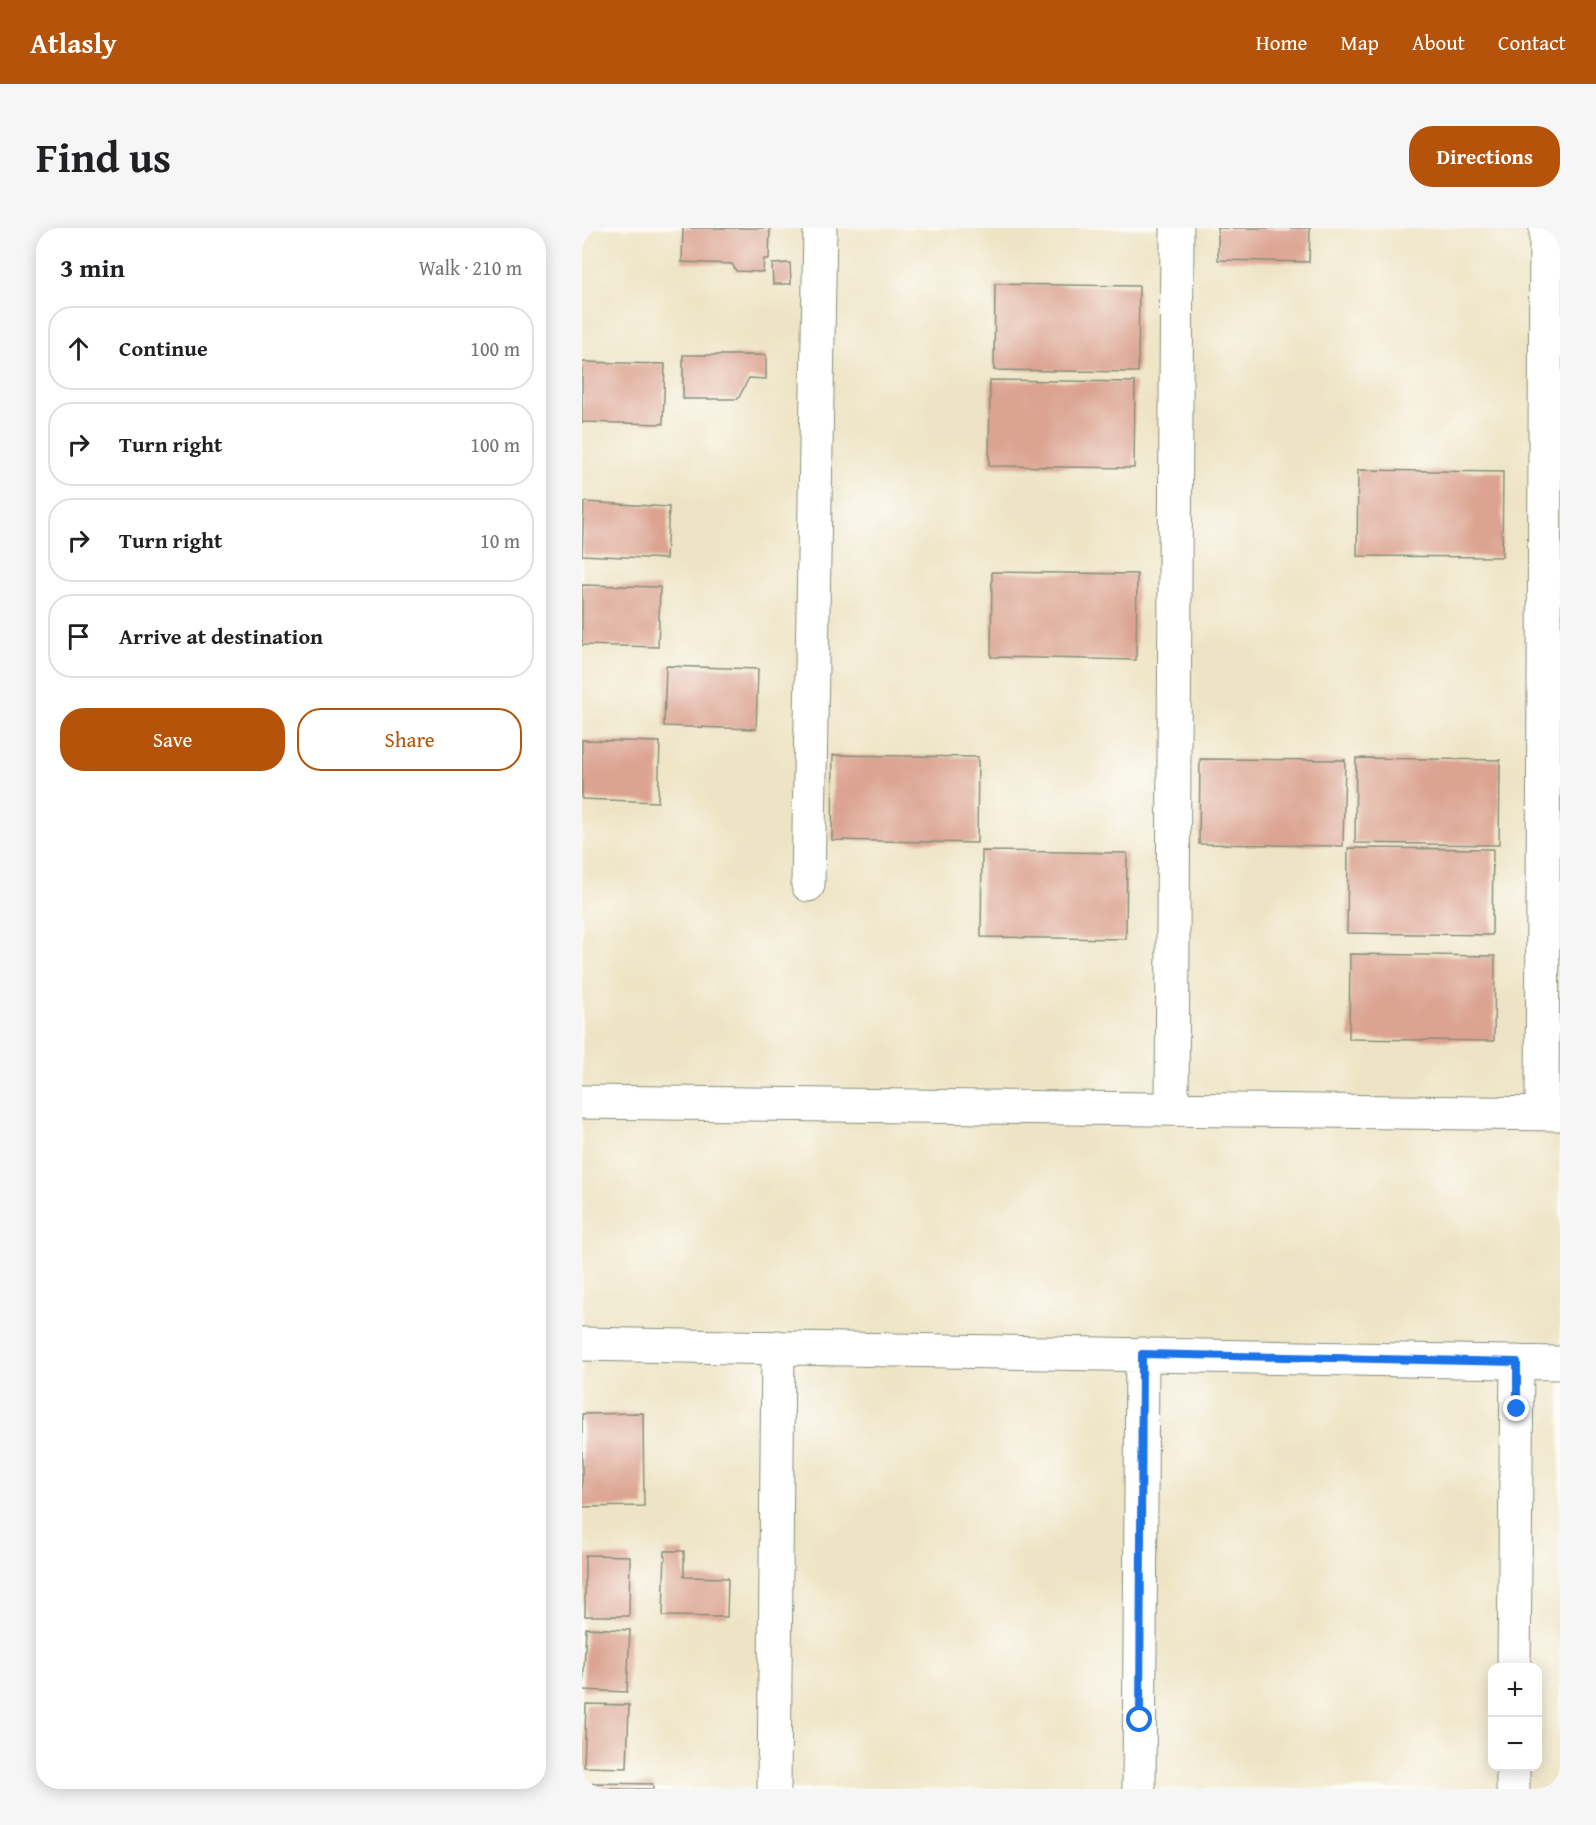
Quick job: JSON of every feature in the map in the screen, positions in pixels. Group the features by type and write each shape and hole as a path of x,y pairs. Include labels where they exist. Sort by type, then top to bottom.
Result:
{"street":[{"path":"808,885 820,228"},
{"path":"1172,1109 1177,228"},
{"path":"582,1102 1551,1114 1546,228"},
{"path":"582,1344 1560,1363"},
{"path":"774,1789 778,1347"},
{"path":"1139,1789 1142,1354"},
{"path":"1514,1663 1517,1362"},
{"path":"1513,1771 1513,1789"}],"building":[{"path":"683,228 770,228 769,259 764,259 763,272 736,271 732,264 682,262"},
{"path":"1218,228 1310,228 1309,262 1218,260"},
{"path":"790,263 791,284 773,284 772,264"},
{"path":"995,284 1139,286 1138,372 994,370"},
{"path":"683,355 766,355 766,379 749,378 738,399 683,399"},
{"path":"582,362 665,364 663,424 582,422"},
{"path":"990,380 1135,382 1134,468 989,466"},
{"path":"1358,470 1503,472 1502,557 1357,556"},
{"path":"584,502 669,507 666,559 582,555"},
{"path":"992,572 1137,574 1136,660 991,657"},
{"path":"582,585 660,587 658,647 582,645"},
{"path":"666,666 758,669 756,729 664,726"},
{"path":"582,740 660,742 658,802 582,799"},
{"path":"833,755 978,757 977,843 832,840"},
{"path":"1356,758 1500,760 1499,845 1355,843"},
{"path":"1200,759 1345,760 1343,846 1199,844"},
{"path":"1348,848 1493,849 1492,935 1347,933"},
{"path":"982,851 1127,853 1126,939 981,937"},
{"path":"1350,954 1495,956 1494,1041 1349,1039"},
{"path":"643,1413 644,1506 582,1507 582,1414"},
{"path":"665,1551 684,1551 684,1577 728,1578 727,1617 663,1616"},
{"path":"585,1555 630,1556 629,1616 585,1616"},
{"path":"586,1628 630,1630 627,1692 583,1690"},
{"path":"586,1704 629,1705 627,1768 584,1767"},
{"path":"593,1783 653,1784 653,1789 593,1789"}],"route":[{"path":"1140,1720 1142,1354 1517,1362 1517,1409"}]}
